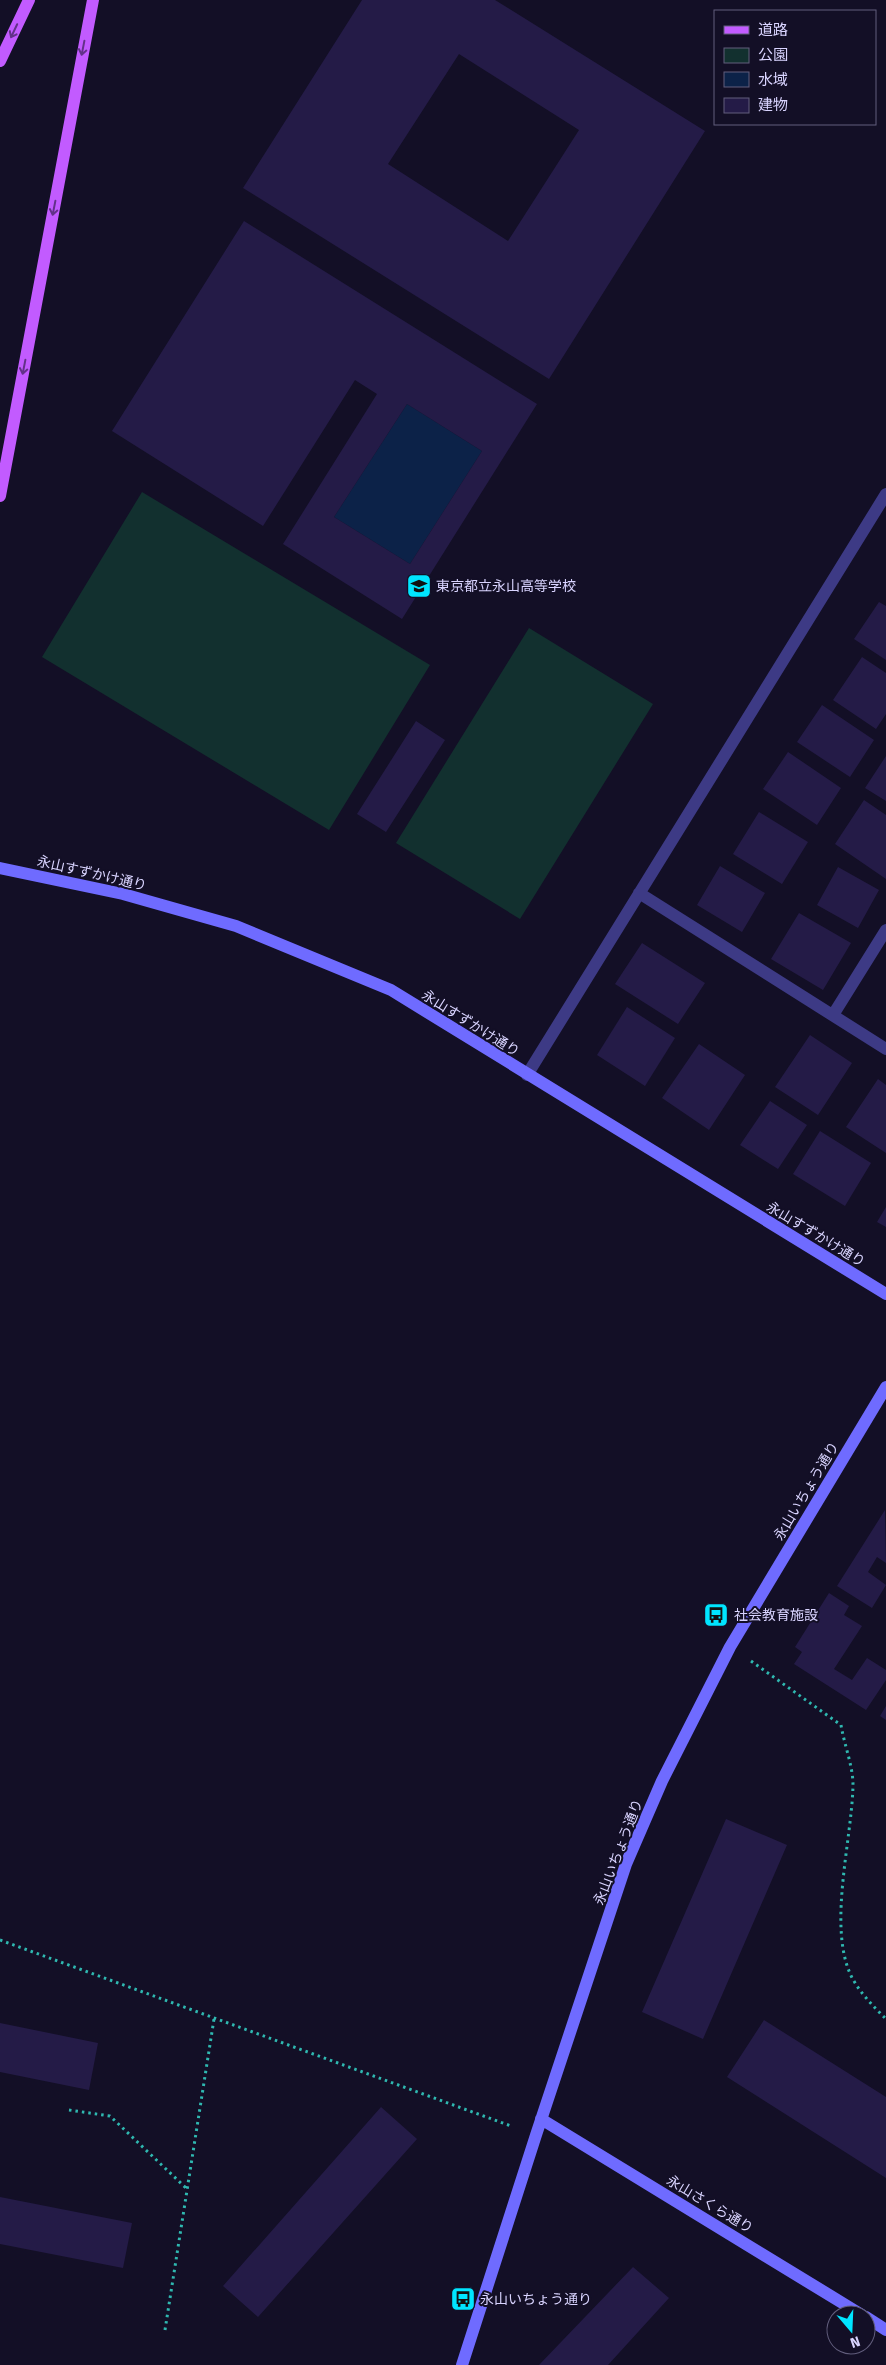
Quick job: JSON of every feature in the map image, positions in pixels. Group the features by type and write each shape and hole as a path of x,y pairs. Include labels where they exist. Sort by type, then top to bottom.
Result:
{"main road":[{"path":"0,61 29,0"},
{"path":"0,496 93,0"}],"street":[{"path":"527,1075 886,494"},
{"name":"永山すずかけ通り","path":"0,868 123,894 236,926 391,990 886,1294"},
{"path":"639,893 886,1049"},
{"path":"833,1015 886,930"},
{"name":"永山いちょう通り","path":"462,2365 626,1864 662,1780 730,1647 886,1387"},
{"name":"永山さくら通り","path":"541,2119 846,2305"}],"path":[{"path":"730,1647 840,1725 853,1783 842,1903 842,1942 849,1972 871,2004 886,2019"},
{"path":"0,1940 536,2135"},
{"path":"165,2330 214,2019"},
{"path":"69,2110 110,2116 186,2189"}],"green space":[{"path":"142,492 430,665 329,830 42,657"},
{"path":"529,628 653,704 520,919 396,843"}],"water":[{"path":"407,404 482,451 410,564 334,517"}],"building":[{"path":"362,0 495,0 705,131 549,379 243,188","holes":["459,54 579,130 508,241 388,164"]},
{"path":"244,221 537,404 402,619 283,544 377,394 355,380 263,526 112,431","holes":["407,404 482,451 410,564 334,517"]},
{"path":"879,602 886,606 886,660 854,639"},
{"path":"862,657 886,673 886,714 876,729 833,700"},
{"path":"822,705 874,740 850,777 797,742"},
{"path":"416,721 445,740 386,832 357,814"},
{"path":"788,752 841,788 817,825 763,789"},
{"path":"886,756 886,801 865,788"},
{"path":"864,800 886,815 886,879 835,844"},
{"path":"759,812 808,842 782,884 733,854"},
{"path":"720,866 765,893 742,932 697,905"},
{"path":"838,867 879,890 858,928 817,905"},
{"path":"799,913 851,943 823,990 771,959"},
{"path":"642,943 705,983 678,1024 615,984"},
{"path":"627,1007 675,1038 645,1086 597,1055"},
{"path":"810,1035 852,1063 818,1115 775,1087"},
{"path":"699,1044 745,1075 709,1130 662,1098"},
{"path":"878,1079 886,1085 886,1153 846,1127"},
{"path":"770,1101 807,1125 778,1169 740,1145"},
{"path":"820,1131 871,1163 845,1206 793,1174"},
{"path":"886,1207 886,1227 877,1222"},
{"path":"885,1510 886,1563 877,1557 868,1572 886,1585 872,1608 837,1586"},
{"path":"829,1593 849,1606 844,1615 862,1626 834,1669 852,1680 867,1658 886,1670 886,1680 866,1710 794,1664 802,1652 795,1647"},
{"path":"886,1706 886,1720 880,1716"},
{"path":"726,1819 787,1845 703,2039 642,2012"},
{"path":"764,2020 886,2097 886,2178 727,2077"},
{"path":"0,2023 98,2043 89,2090 0,2072"},
{"path":"381,2107 417,2139 258,2317 223,2286"},
{"path":"0,2197 132,2223 123,2268 0,2244"},
{"path":"633,2267 669,2298 608,2365 539,2365"}],"place":[{"name":"東京都立永山高等学校","path":"419,586"},
{"name":"社会教育施設","path":"716,1615"},
{"name":"永山いちょう通り","path":"463,2299"}]}
